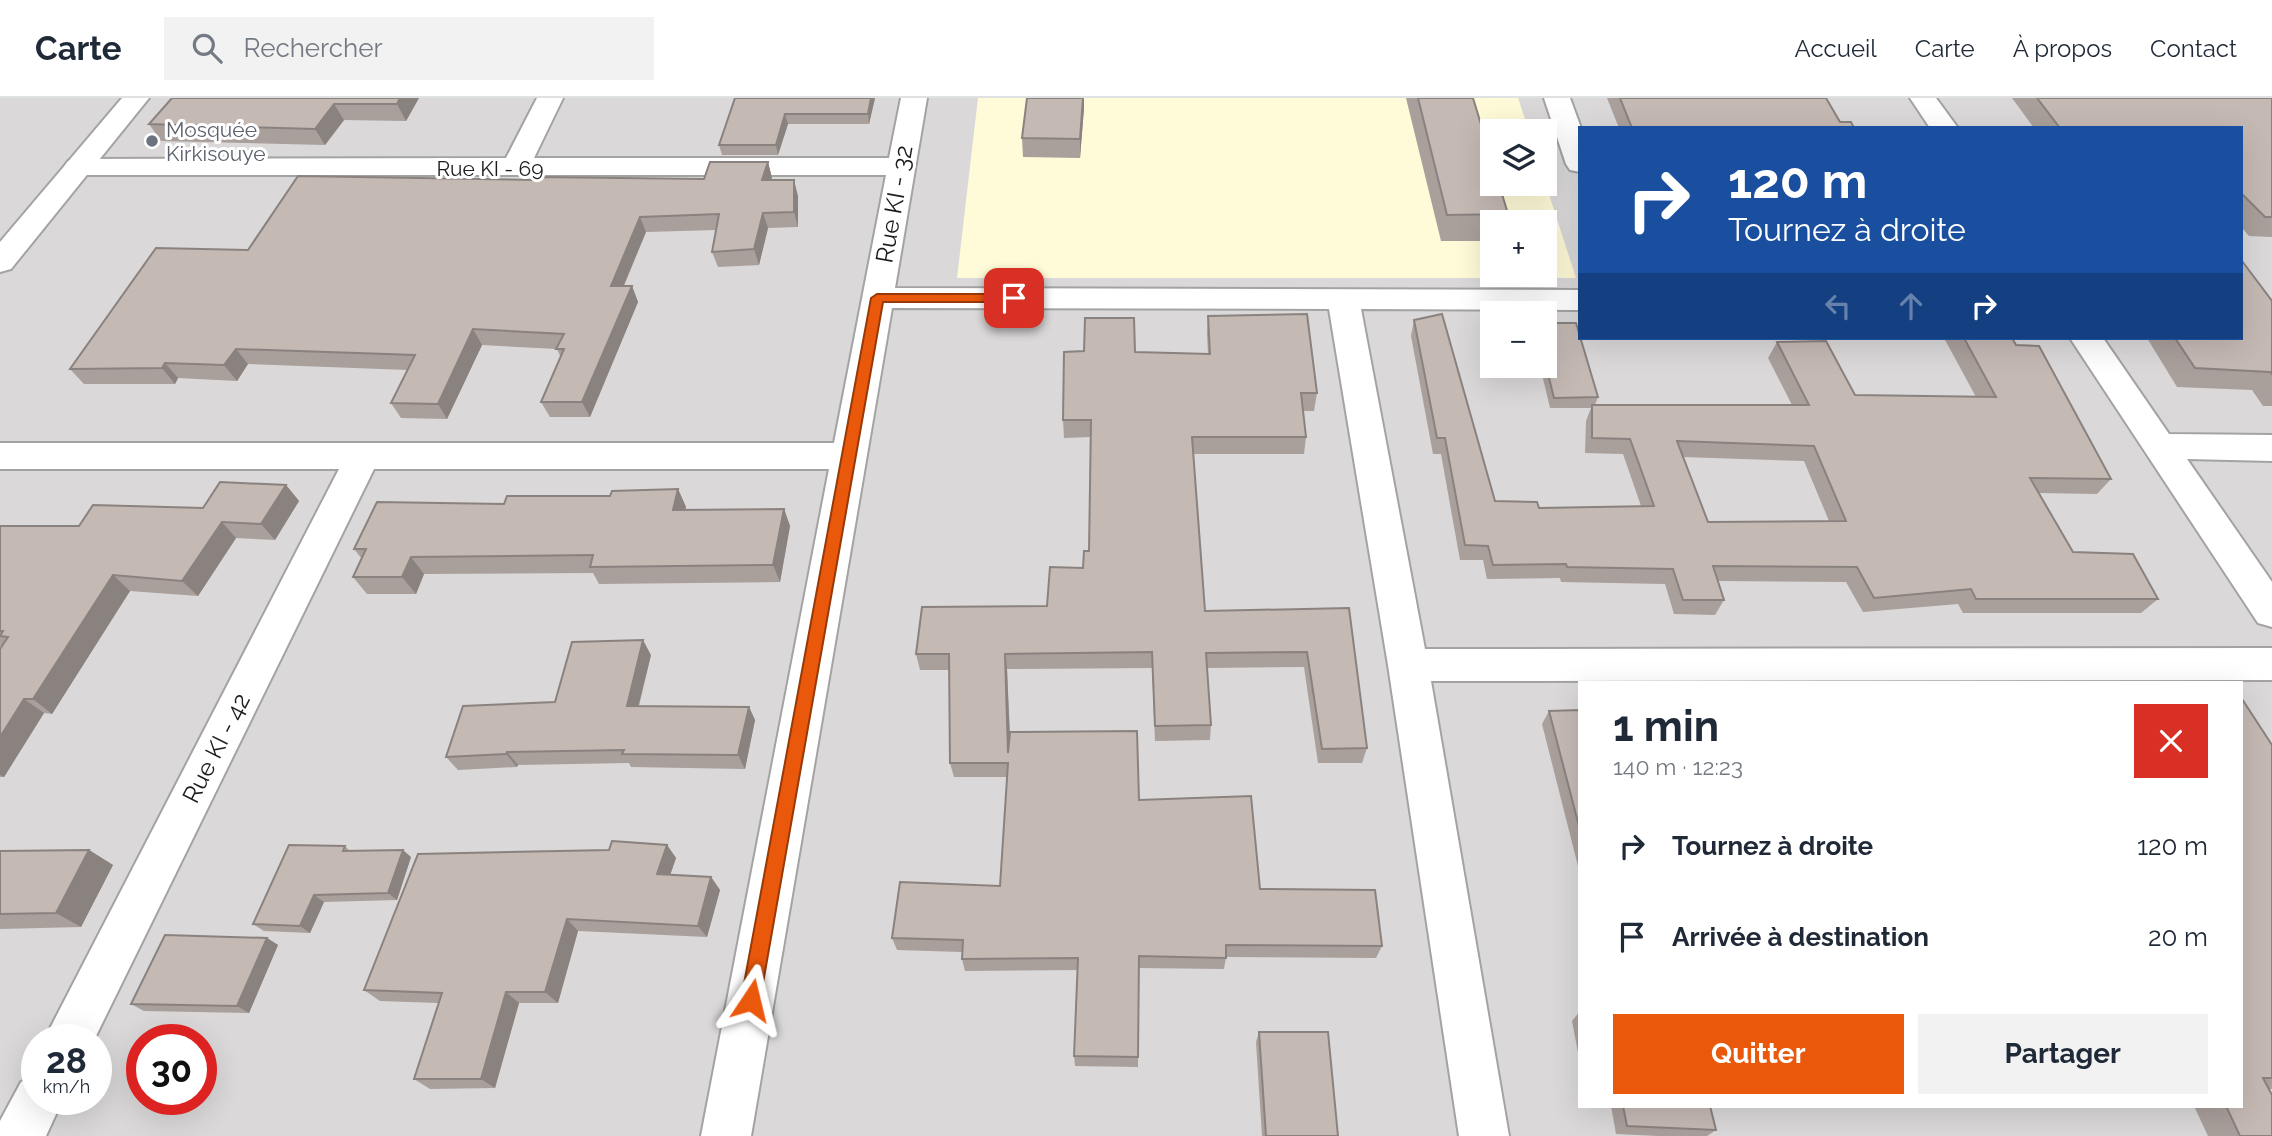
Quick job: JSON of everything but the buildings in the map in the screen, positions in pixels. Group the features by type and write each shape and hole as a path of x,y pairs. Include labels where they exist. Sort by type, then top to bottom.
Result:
{"street":[{"path":"0,262 136,98"},
{"path":"515,168 550,98"},
{"name":"Rue KI - 32","path":"726,1136 914,98"},
{"path":"1557,98 1578,158"},
{"path":"1923,98 1943,126"},
{"name":"Rue KI - 69","path":"78,167 902,166"},
{"path":"877,298 1578,300"},
{"path":"1343,299 1408,665 1484,1136"},
{"path":"2087,340 2272,612"},
{"path":"2161,446 2272,448"},
{"path":"0,456 849,456"},
{"name":"Rue KI - 42","path":"76,1024 363,456"},
{"path":"1408,665 2272,664"},
{"path":"19,1136 30,1115"}],"shaded area":[{"path":"0,98 2272,98 2272,1136 0,1136"},
{"path":"978,98 1518,98 1525,119 1480,119 1480,196 1550,196 1554,210 1480,210 1480,278 957,278"},
{"path":"1557,219 1576,278 1557,278"}],"place":[{"name":"Mosquée Kirkisouye","path":"152,141"}],"route":[{"path":"751,1000 877,298 1014,298"}]}
